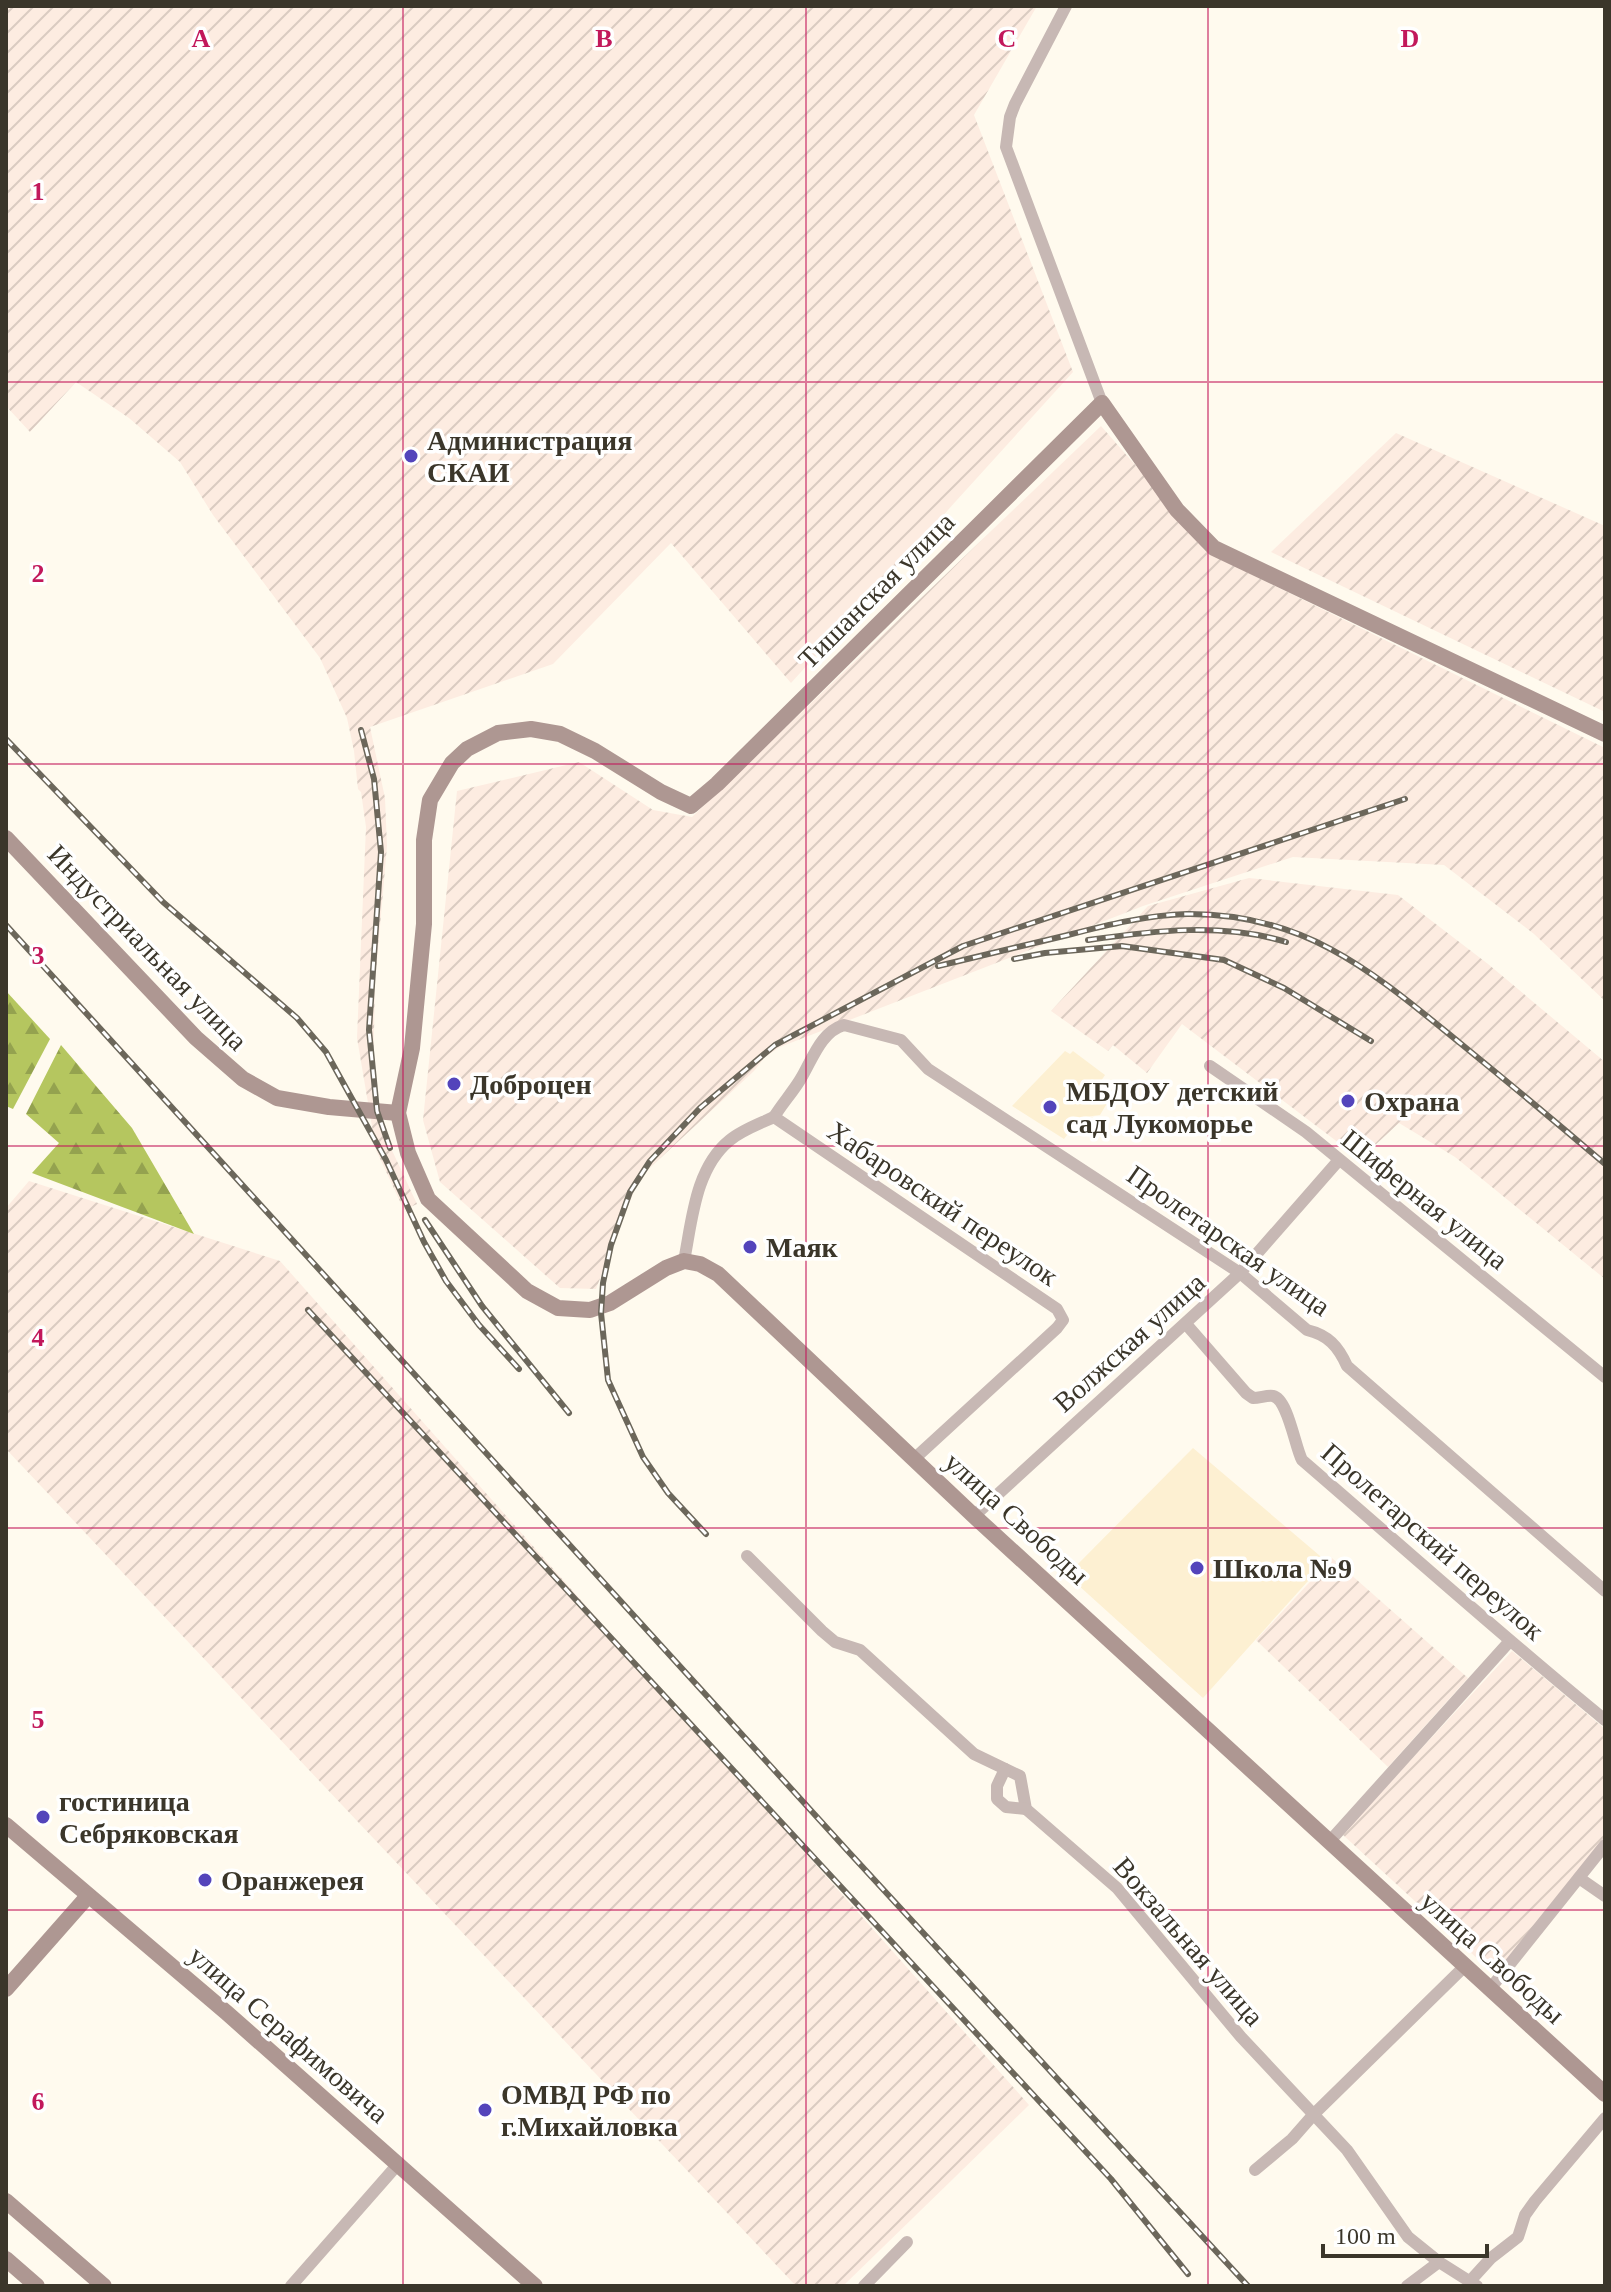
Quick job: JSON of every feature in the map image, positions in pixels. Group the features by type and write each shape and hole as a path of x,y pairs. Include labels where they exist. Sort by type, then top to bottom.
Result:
{"street":[{"path":"1066,6 1015,104 1006,147 1102,403 1177,510 1214,548 1605,734"},
{"name":"Тишанская улица","path":"398,1113 412,1048 424,924 424,840 430,800 452,763 467,749 498,733 531,729 545,731 560,734 595,751 661,792 691,806 717,784 1102,403"},
{"name":"Индустриальная улица","path":"6,838 196,1038 243,1079 277,1098 329,1107 398,1113"},
{"name":"Пролетарская улица","path":"774,1117 800,1080 814,1053 838,1027 844,1025 901,1040 928,1069 1240,1273 1307,1330 1320,1333 1331,1341 1347,1366 1605,1591"},
{"name":"Шиферная улица","path":"1210,1066 1306,1132 1605,1377"},
{"path":"398,1113 408,1153 428,1199 527,1291 558,1308 590,1310 619,1298 666,1268 684,1261 699,1187 712,1161 728,1141 774,1117"},
{"name":"Хабаровский переулок","path":"774,1117 1057,1309 1061,1315 1063,1320 1057,1328 914,1459"},
{"name":"Волжская улица","path":"974,1516 1240,1273 1339,1160"},
{"name":"улица Свободы","path":"684,1261 700,1264 718,1274 974,1516 1605,2094"},
{"name":"Пролетарский переулок","path":"1186,1324 1246,1393 1253,1398 1272,1395 1279,1400 1288,1414 1295,1447 1302,1460 1482,1614 1509,1642 1605,1720"},
{"path":"747,1556 835,1642 860,1650 974,1754 1020,1776 1026,1809"},
{"path":"1329,1842 1509,1642"},
{"name":"Вокзальная улица","path":"1005,1769 997,1786 997,1799 1006,1807 1026,1809 1117,1888 1241,2037 1347,2150 1408,2237 1439,2262 1474,2283"},
{"name":"улица Серафимовича","path":"6,1825 227,2013 535,2286"},
{"path":"1490,1989 1605,1845"},
{"path":"1579,1878 1605,1896"},
{"path":"6,1989 88,1896"},
{"path":"1255,2170 1292,2139 1465,1966"},
{"path":"1474,2283 1491,2258 1518,2237 1525,2215 1535,2201 1605,2118"},
{"path":"291,2286 399,2163"},
{"path":"6,2201 104,2286"},
{"path":"864,2286 907,2242"},
{"path":"6,2259 37,2286"},
{"path":"1407,2286 1439,2262"}],"shaded area":[{"path":"6,6 1037,6 974,115 1073,372 791,683 671,543 553,664 370,727 385,798 387,846 375,984 373,1080 389,1144 417,1204 404,1210 376,1150 357,1038 366,827 347,718 320,658 213,515 180,462 129,418 76,382 30,432 6,406"},
{"path":"1101,426 1216,557 1605,748 1605,1001 1534,934 1444,865 1293,857 1143,906 780,1047 765,1057 754,1071 639,1178 596,1289 560,1288 440,1182 423,1120 457,791 579,762 653,810 692,817"},
{"path":"1396,433 1605,526 1605,712 1271,552"},
{"path":"1249,878 1398,895 1488,964 1605,1062 1605,1279 1455,1157 1399,1123 1360,1159 1182,1024 1147,1073 1113,1045 1108,1051 1051,1011 1148,906"},
{"path":"1065,1051 1070,1054 1073,1051 1105,1075 1095,1090 1109,1100 1100,1115 1078,1121 1064,1139 1012,1106"},
{"path":"29,1181 280,1261 1029,2105 843,2286 796,2286 6,1449 6,1208"},
{"name":"Школа №9","path":"1193,1448 1326,1561 1203,1698 1067,1575"},
{"path":"1332,1558 1468,1678 1388,1767 1256,1640"},
{"path":"1512,1651 1605,1729 1605,1840 1494,1974 1342,1834"}],"green space":[{"path":"6,991 50,1039 13,1109 6,1106"},
{"path":"61,1045 132,1128 194,1234 32,1173 59,1143 26,1114"}],"railway":[{"path":"361,730 374,779 381,852 369,1030 377,1111 390,1148"},
{"path":"6,739 163,902 297,1018 326,1052 386,1160 446,1281 479,1325 519,1369"},
{"path":"706,1534 668,1493 643,1457 608,1380 601,1313 611,1245 630,1192 650,1161 700,1108 775,1045 963,946 1405,799"},
{"path":"938,966 1157,916 1229,916 1268,924 1336,952 1398,993 1605,1164"},
{"path":"6,925 1248,2286"},
{"path":"1088,940 1162,931 1212,930 1286,942"},
{"path":"1014,959 1122,946 1224,960 1284,988 1371,1041"},
{"path":"425,1220 482,1306 569,1413"},
{"path":"308,1310 1111,2179 1188,2274"}],"place":[{"name":"Администрация СКАИ","path":"411,456"},
{"name":"Доброцен","path":"454,1084"},
{"name":"Охрана","path":"1348,1101"},
{"name":"МБДОУ детский сад Лукоморье","path":"1050,1107"},
{"name":"Mаяк","path":"750,1247"},
{"name":"Школа №9","path":"1197,1568"},
{"name":"гостиница Себряковская","path":"43,1817"},
{"name":"Оранжерея","path":"205,1880"},
{"name":"ОМВД РФ по г.Михайловка","path":"485,2110"}]}
